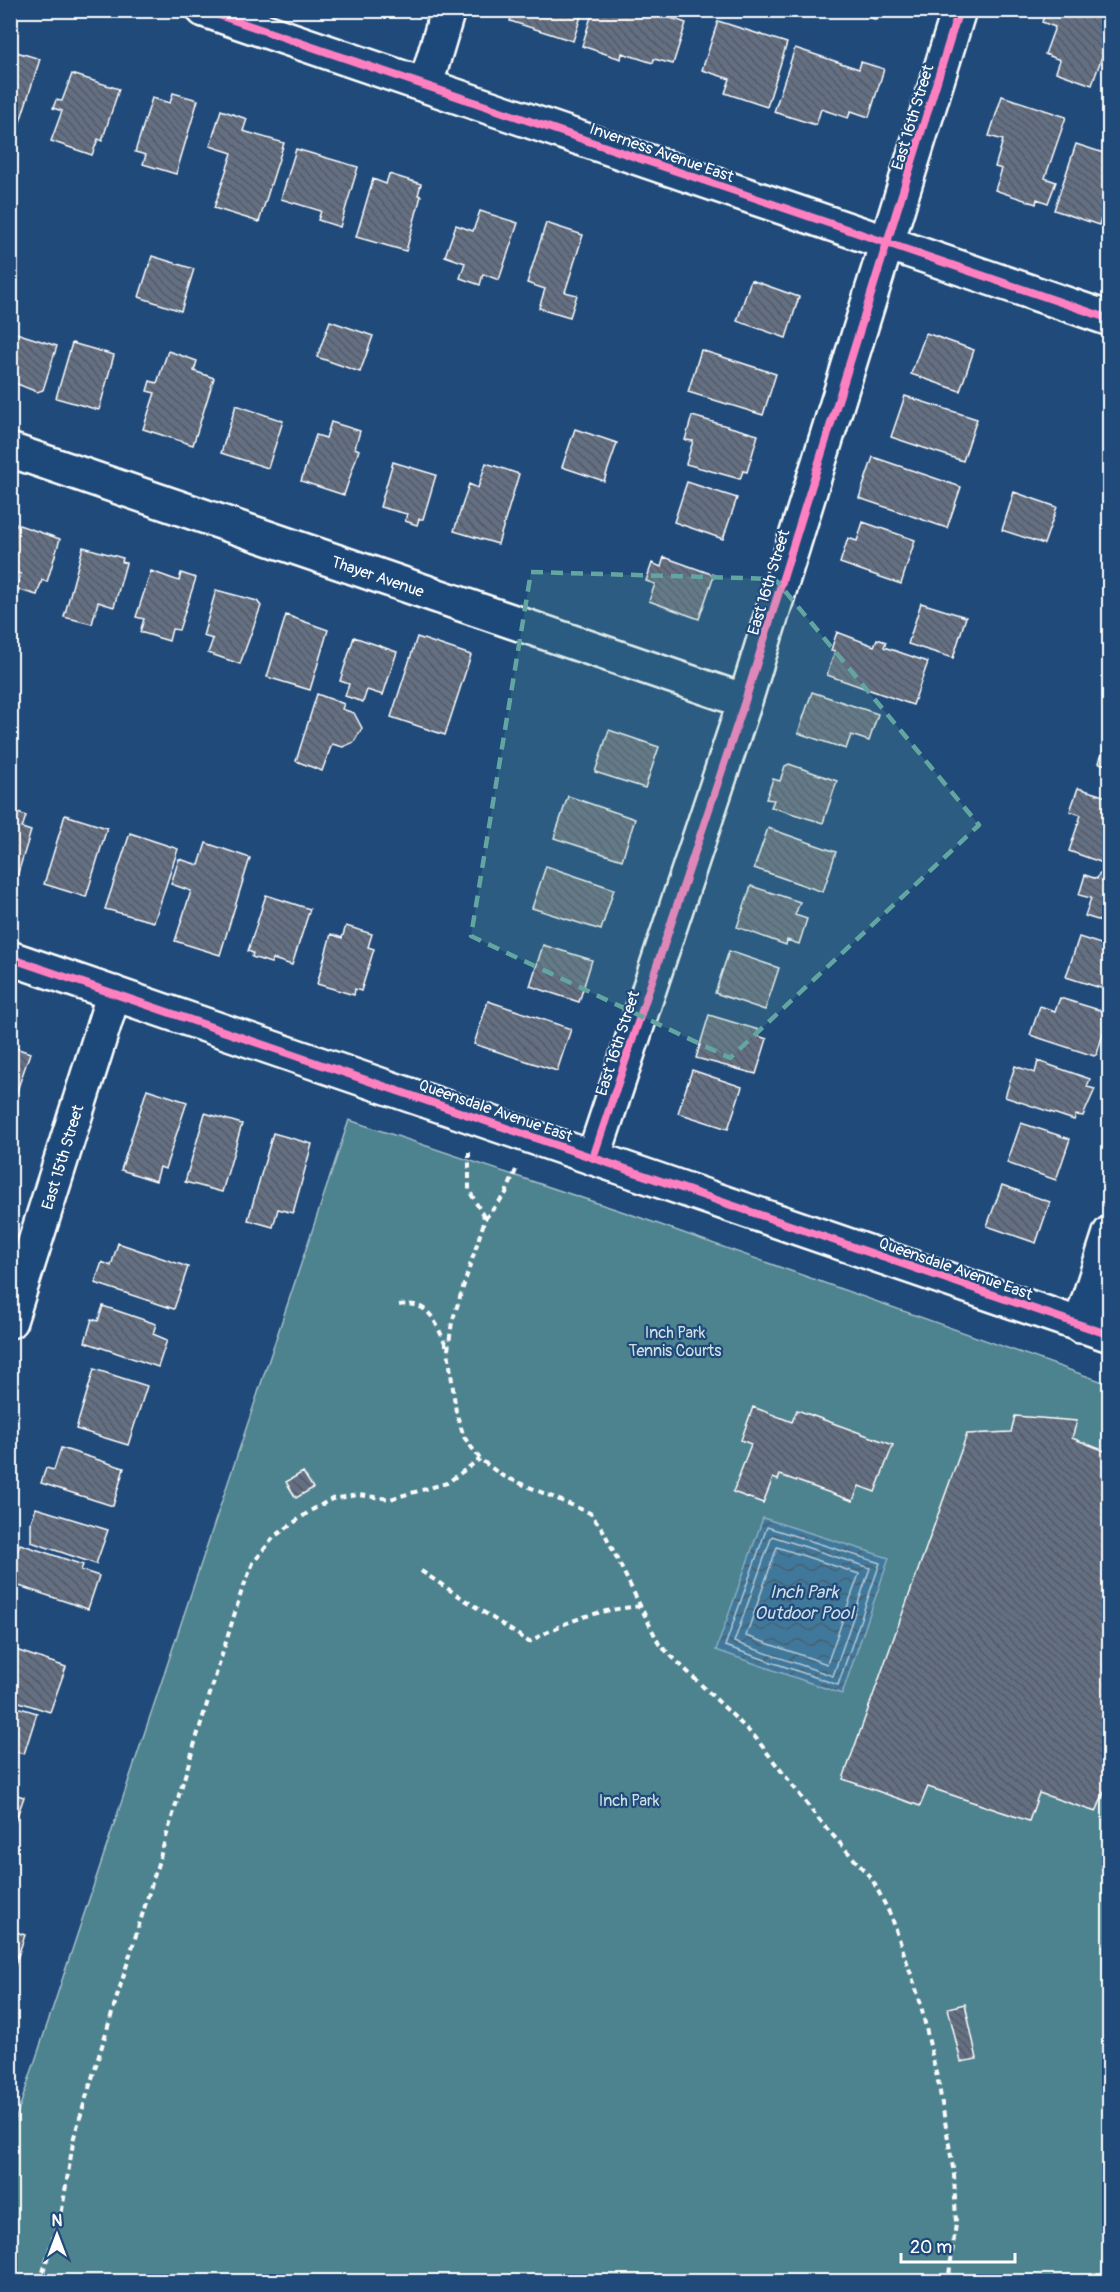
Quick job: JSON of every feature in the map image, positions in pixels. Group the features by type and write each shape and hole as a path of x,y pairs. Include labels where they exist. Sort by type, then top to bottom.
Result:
{"street":[{"name":"Inverness Avenue East","path":"204,10 1110,319"},
{"path":"426,84 448,10"},
{"name":"East 16th Street","path":"593,1158 745,701 959,10"},
{"name":"Thayer Avenue","path":"10,450 745,701"},
{"name":"Queensdale Avenue East","path":"10,958 1095,1330"},
{"name":"East 15th Street","path":"10,1321 114,993"},
{"path":"1095,1330 1110,1233"}],"path":[{"path":"474,1116 468,1158 469,1190 485,1220"},
{"path":"532,1137 506,1193 485,1220 452,1322 448,1350 456,1412 464,1437 480,1459 501,1475 590,1513 603,1530 659,1644 755,1737 820,1821 872,1879 892,1918 920,2001 939,2086 954,2174 957,2224 948,2282"},
{"path":"399,1305 414,1303 422,1306 428,1312 448,1350"},
{"path":"40,2282 62,2210 74,2137 231,1627 253,1563 274,1537 332,1499 358,1495 390,1499 447,1483 480,1459"},
{"path":"422,1571 529,1642 556,1626 591,1612 641,1606"}],"highlighted area":[{"path":"531,572 775,579 979,825 730,1058 471,936"}],"green space":[{"name":"Inch Park","path":"349,1120 630,1214 1109,1384 1109,2281 11,2282 11,2133"}],"water":[{"name":"Inch Park Outdoor Pool","path":"763,1518 889,1558 842,1694 716,1650"}],"building":[{"path":"513,10 583,10 573,41 510,21"},
{"path":"593,10 669,12 668,17 686,23 673,64 654,59 653,63 622,53 621,59 582,46"},
{"path":"850,10 880,10 877,20"},
{"path":"1046,10 1110,10 1110,49 1105,48 1092,85 1056,72 1060,60 1045,54 1055,27 1042,22"},
{"path":"718,21 787,43 767,107 725,93 730,79 702,70"},
{"path":"795,48 859,69 861,62 884,69 869,117 851,111 848,118 821,109 816,125 774,112"},
{"path":"10,50 40,59 13,144 10,144"},
{"path":"72,74 119,89 102,141 98,139 92,155 51,141 62,111 53,108 56,100 62,101"},
{"path":"173,93 198,100 176,174 143,164 146,155 135,152 152,98 170,103"},
{"path":"1002,96 1066,117 1045,178 1056,182 1048,203 1037,199 1036,204 995,190 1002,169 995,167 1003,140 989,136"},
{"path":"221,110 247,119 243,131 284,143 259,222 214,208 232,153 210,146"},
{"path":"1076,144 1110,155 1110,211 1104,210 1099,225 1054,210"},
{"path":"296,149 358,167 340,227 318,220 321,211 281,199"},
{"path":"389,174 421,184 418,195 421,196 406,251 356,237 373,179 386,184"},
{"path":"480,211 518,223 499,280 483,274 480,285 460,278 465,263 445,256 456,225 473,231"},
{"path":"546,223 583,235 565,292 577,295 570,317 539,308 545,289 527,283"},
{"path":"152,256 194,269 181,311 139,297"},
{"path":"751,280 799,297 786,338 737,321"},
{"path":"330,321 373,336 360,372 317,357"},
{"path":"13,332 57,346 43,390 37,392 10,381"},
{"path":"926,333 974,350 960,391 911,374"},
{"path":"72,343 114,355 99,410 56,398"},
{"path":"701,350 776,374 763,415 688,392"},
{"path":"168,351 197,361 194,371 214,378 193,445 143,429 155,393 147,391 150,381 157,383"},
{"path":"905,396 977,419 963,461 891,437"},
{"path":"236,405 283,421 268,468 221,453"},
{"path":"692,416 758,435 747,472 743,471 740,479 686,464 693,441 685,440"},
{"path":"331,422 360,431 355,448 359,450 344,495 301,481 316,435 326,438"},
{"path":"575,429 617,443 604,481 562,467"},
{"path":"873,457 961,487 947,528 859,498"},
{"path":"393,462 436,475 423,519 419,519 417,525 405,521 407,514 380,507"},
{"path":"486,463 519,474 498,544 454,531 469,484 478,488"},
{"path":"687,482 737,498 723,539 674,522"},
{"path":"1014,492 1057,507 1044,544 1002,530"},
{"path":"863,522 915,540 901,584 840,563 848,538 857,541"},
{"path":"16,524 60,539 47,582 42,580 37,595 16,589 21,574 10,571 10,543"},
{"path":"83,547 123,558 122,562 126,563 114,607 98,602 92,624 64,617"},
{"path":"664,557 714,575 699,619 649,601 655,584 646,581 652,563 661,567"},
{"path":"151,571 179,581 181,573 196,578 179,630 172,629 169,641 140,632 144,619 136,617"},
{"path":"216,590 257,601 261,606 240,664 208,653 213,639 203,636"},
{"path":"921,603 966,617 953,658 908,644"},
{"path":"286,615 328,630 310,690 267,677"},
{"path":"837,632 874,646 877,639 886,642 884,647 928,662 913,705 827,675 835,651 831,650"},
{"path":"354,637 397,652 383,695 367,690 363,702 345,696 349,684 340,681"},
{"path":"417,637 471,655 445,735 391,717"},
{"path":"812,692 878,714 869,741 851,735 846,749 798,733"},
{"path":"317,694 344,704 342,709 354,713 362,728 354,742 343,747 332,744 322,771 296,761"},
{"path":"609,730 659,747 645,788 595,772"},
{"path":"1105,744 1110,746 1110,766 1099,763"},
{"path":"789,764 837,781 823,823 771,807 774,800 766,799 773,779 780,781 785,766"},
{"path":"1078,788 1110,798 1110,854 1106,864 1069,851 1081,815 1070,811"},
{"path":"568,796 635,819 622,860 554,838"},
{"path":"10,810 26,816 22,828 31,831 15,883 10,882"},
{"path":"65,815 107,828 86,897 44,884"},
{"path":"768,828 836,852 823,892 754,868"},
{"path":"130,833 178,849 154,922 105,909"},
{"path":"206,843 250,858 220,955 175,941 191,891 171,884 179,859 199,865"},
{"path":"546,866 614,889 601,930 532,908"},
{"path":"1099,874 1110,877 1110,924 1085,916 1091,898 1079,895 1085,875 1097,879"},
{"path":"751,886 800,902 795,915 807,919 799,944 787,940 786,945 737,927"},
{"path":"266,895 310,909 292,965 273,959 271,963 252,957 253,953 248,951"},
{"path":"346,926 372,934 368,947 374,949 361,991 355,989 354,995 317,984 331,934 342,938"},
{"path":"1079,937 1110,947 1110,991 1066,977"},
{"path":"543,945 592,960 579,1002 530,986"},
{"path":"729,951 779,968 765,1010 715,993"},
{"path":"1060,998 1109,1013 1097,1054 1094,1056 1030,1035 1040,1006 1055,1011"},
{"path":"488,1001 571,1029 557,1071 474,1044"},
{"path":"709,1015 759,1030 758,1036 767,1039 756,1074 696,1058"},
{"path":"10,1046 30,1053 10,1111"},
{"path":"1038,1061 1090,1079 1087,1087 1095,1089 1083,1116 1076,1115 1074,1120 1005,1097 1015,1066 1035,1073"},
{"path":"692,1070 742,1087 728,1129 678,1113"},
{"path":"147,1089 187,1102 165,1169 160,1167 156,1181 121,1170"},
{"path":"205,1113 242,1124 222,1192 185,1182"},
{"path":"1021,1123 1070,1139 1056,1180 1007,1163"},
{"path":"273,1133 312,1144 293,1213 278,1209 273,1227 248,1220"},
{"path":"1002,1185 1050,1202 1036,1243 987,1226"},
{"path":"118,1243 188,1267 174,1309 95,1283 102,1262 111,1266"},
{"path":"103,1306 156,1324 153,1334 167,1340 158,1367 85,1342 92,1319 98,1321"},
{"path":"94,1369 147,1386 128,1445 76,1429"},
{"path":"753,1407 792,1422 797,1410 893,1445 875,1492 859,1486 853,1501 780,1475 778,1480 773,1478 763,1503 733,1492 751,1444 741,1440"},
{"path":"1015,1416 1077,1421 1072,1438 1110,1453 1110,1778 1096,1812 1039,1793 1029,1821 928,1787 920,1806 843,1779 967,1434 1011,1432"},
{"path":"61,1448 124,1468 113,1506 41,1483 46,1468 54,1470"},
{"path":"303,1472 313,1488 296,1498 286,1482"},
{"path":"36,1508 108,1530 96,1564 31,1542 31,1522"},
{"path":"20,1544 83,1565 81,1570 99,1576 88,1609 10,1583 10,1572"},
{"path":"10,1648 66,1667 50,1712 10,1699"},
{"path":"10,1705 37,1713 24,1754 10,1750"},
{"path":"10,1793 24,1797 10,1836"},
{"path":"10,1925 16,1927 14,1931 25,1935 13,1971 10,1970"},
{"path":"965,2004 977,2059 961,2062 948,2008"}],"cycle path":[{"path":"204,10 1110,319"},
{"path":"593,1158 745,701 959,10"},
{"path":"10,958 1110,1335"}],"park label":[{"name":"Inch Park Tennis Courts","path":"675,1341"}]}
